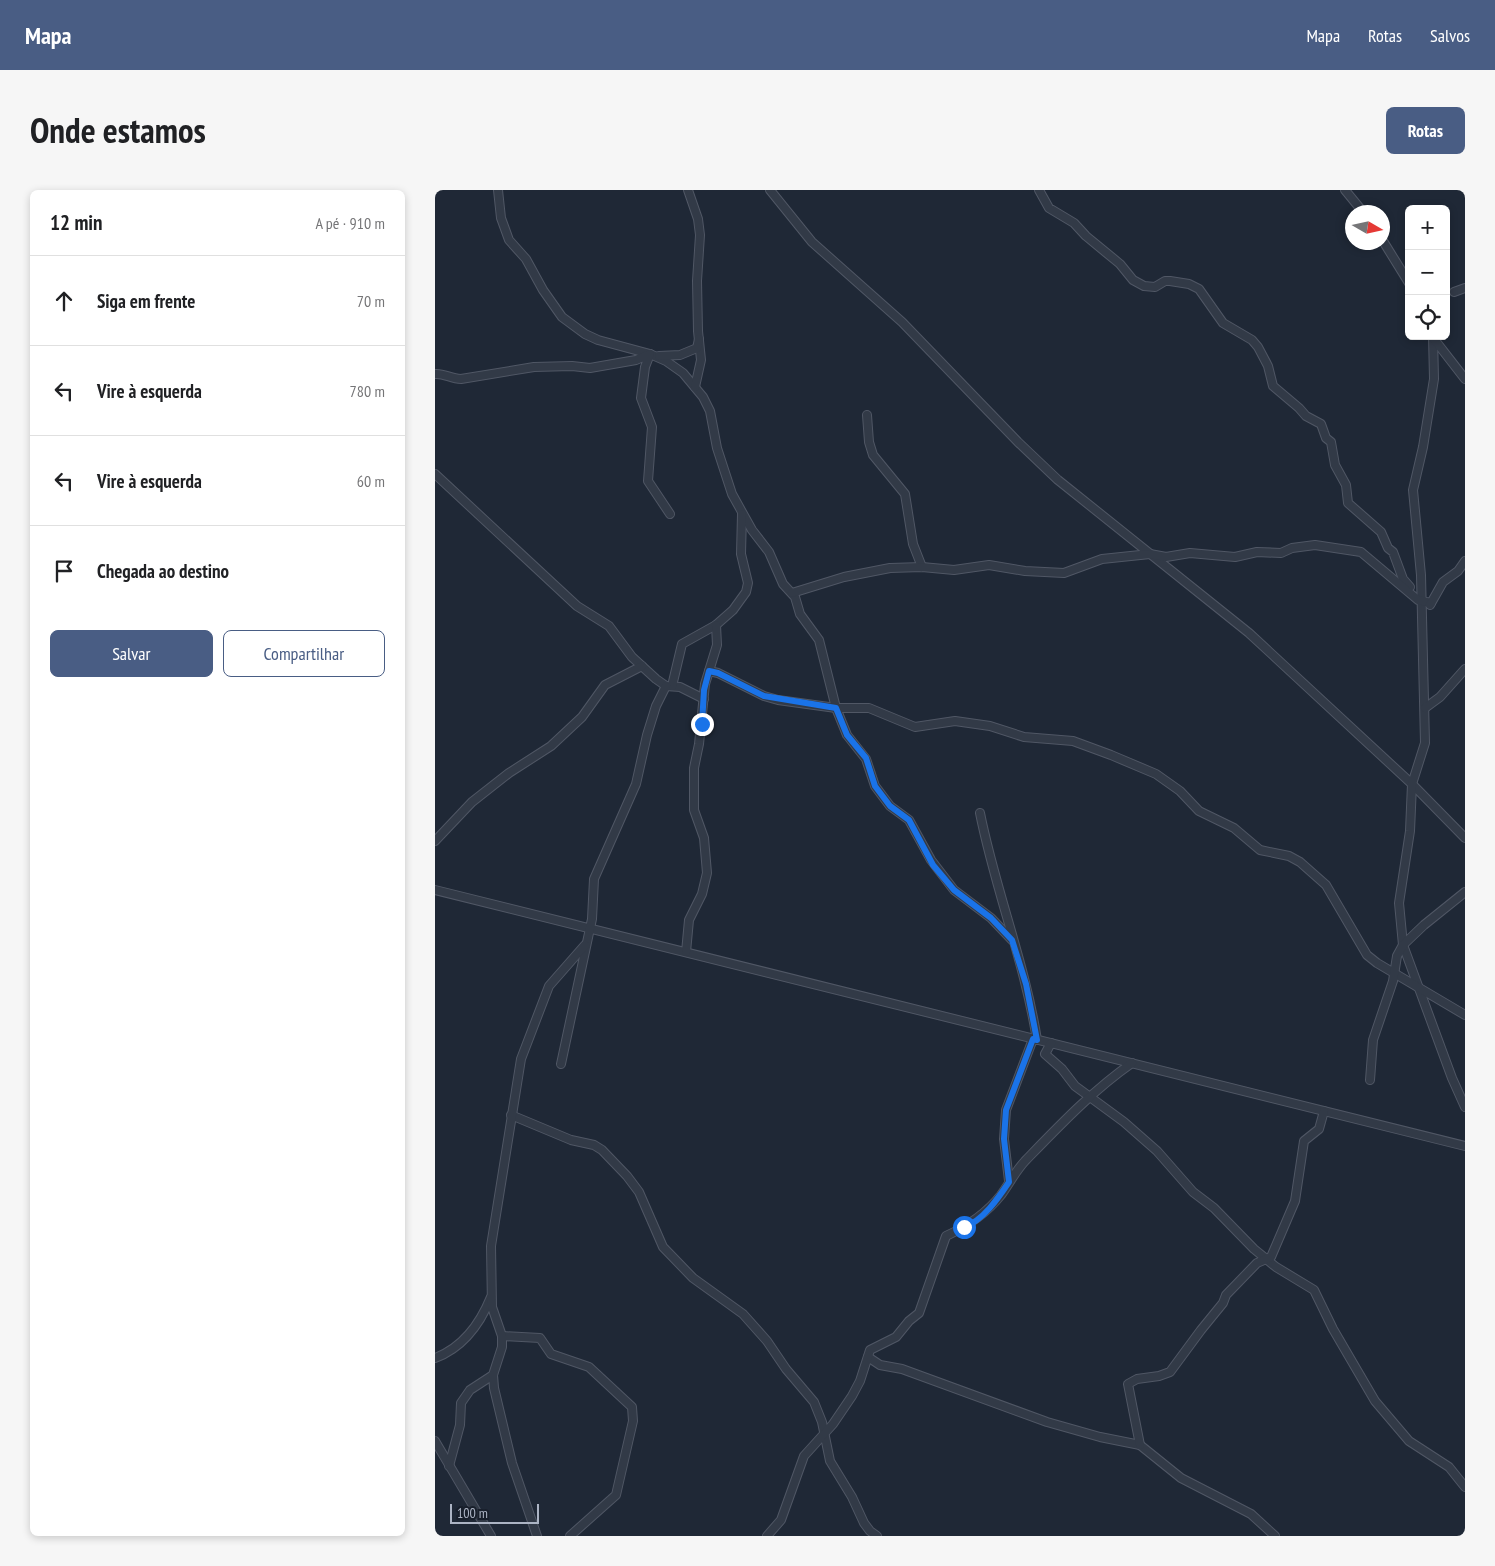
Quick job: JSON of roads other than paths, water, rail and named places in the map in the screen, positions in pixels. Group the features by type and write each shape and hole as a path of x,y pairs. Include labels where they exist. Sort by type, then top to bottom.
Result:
{"street":[{"path":"498,190 501,218 509,240 527,259 543,290 562,317 585,334 598,340 653,355 680,355 689,352 697,348 699,338"},
{"path":"688,190 698,218 700,235 697,281 701,360 695,387"},
{"path":"771,190 812,242 902,322 1024,448 1081,500 1249,633 1412,784 1465,838"},
{"path":"1039,190 1049,208 1074,222 1086,236 1120,264 1133,280 1144,286 1155,287 1165,281 1195,286 1203,292 1214,313 1223,322 1252,340 1265,359 1273,386 1306,416 1321,424 1326,438 1331,442 1335,465 1345,485 1348,503 1381,532 1388,548 1393,552 1403,579 1413,594"},
{"path":"1345,190 1357,205"},
{"path":"1389,250 1405,277"},
{"path":"1454,292 1465,288"},
{"path":"1433,340 1434,379 1423,447 1413,490 1423,618 1425,743 1412,784 1410,831 1399,902 1403,945 1465,1108"},
{"path":"1435,340 1465,379"},
{"path":"653,355 645,367 641,398 651,427 648,481 670,514"},
{"path":"435,374 443,373 450,378 461,380 533,367 590,368 653,355 683,373 695,387 711,412 723,467 741,510 769,552 783,584 795,597 800,614 822,648 831,695 847,735 866,758 875,786 890,806 909,820 933,865 954,890 991,918 1012,940"},
{"path":"867,415 869,442 873,455 905,494 913,544 922,567"},
{"path":"435,474 577,606 609,626 642,666 669,686 704,699"},
{"path":"561,1064 592,919 594,879 635,784 656,706 669,686 682,644 716,625 733,610 748,587 741,554 741,510"},
{"path":"791,593 844,577 890,568 922,567 954,570 989,565 1051,574 1070,572 1083,564 1102,559 1150,554 1166,557 1190,553 1235,557 1257,552 1281,554 1292,548 1315,545 1361,552 1422,602 1431,603"},
{"path":"1423,618 1439,586 1458,572 1465,561"},
{"path":"686,952 689,920 702,894 707,873 705,838 697,820 694,800 694,768 699,744 705,684 717,645 716,625"},
{"path":"435,841 472,802 509,773 551,746 582,717 605,686 642,666"},
{"path":"1425,708 1440,697 1465,669"},
{"path":"709,671 718,673 764,696 836,708 877,710 915,727 955,721 990,726 1024,737 1073,741 1156,774 1180,791 1199,811 1234,828 1260,850 1289,856 1300,862 1326,885 1367,955 1419,989 1465,1015"},
{"path":"979,813 1012,940 1026,984 1035,1039 1006,1110 1004,1139 1009,1182"},
{"path":"435,890 1465,1146"},
{"path":"1369,1080 1373,1040 1395,972 1397,956 1403,945 1465,892"},
{"path":"592,919 601,931"},
{"path":"537,1536 512,1463 494,1388 493,1375 502,1347 502,1336 494,1315 491,1295 491,1246 521,1059 549,986 585,945"},
{"path":"1051,1043 1045,1054 1062,1069 1075,1086 1124,1122 1157,1151 1193,1192 1214,1208 1266,1259 1315,1290 1333,1329 1380,1407 1409,1441 1449,1467 1465,1487"},
{"path":"767,1536 781,1520 804,1456 825,1433 860,1381 872,1348 896,1337 909,1321 919,1313 946,1236 975,1221 1001,1195 1009,1182 1047,1139 1132,1063"},
{"path":"1140,1445 1128,1384 1137,1379 1159,1376 1170,1372 1223,1304 1226,1295 1257,1263 1271,1257 1295,1201 1304,1141 1319,1129 1324,1111"},
{"path":"511,1115 569,1140 594,1145 615,1162 639,1192 663,1247 693,1278 743,1314 767,1341 786,1369 813,1402 825,1433 830,1461 852,1497 864,1523 877,1536"},
{"path":"435,1358 447,1354 473,1329 483,1316 491,1295"},
{"path":"502,1336 540,1338 551,1354 589,1367 632,1407 633,1420 617,1495 570,1536"},
{"path":"868,1357 880,1365 902,1369 1047,1422 1100,1438 1140,1445 1181,1478 1251,1514 1275,1536"},
{"path":"449,1466 459,1425 461,1403 470,1390 493,1375"},
{"path":"435,1441 491,1536"}]}
